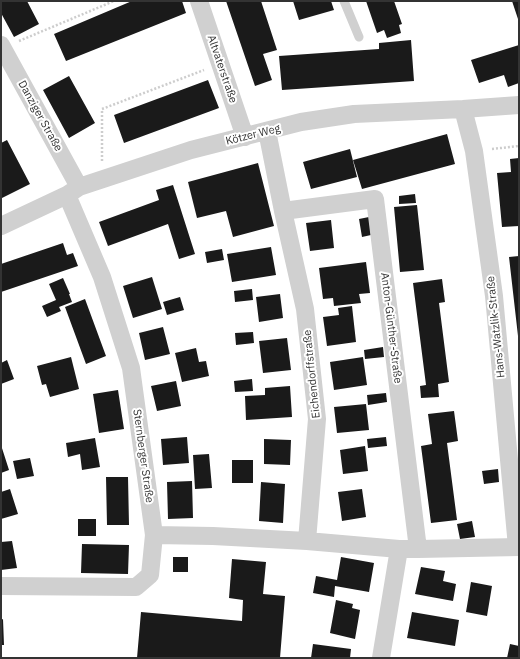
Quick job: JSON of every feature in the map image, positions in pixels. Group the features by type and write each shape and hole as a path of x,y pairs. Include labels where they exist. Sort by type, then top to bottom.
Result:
{"street":[{"name":"Altvaterstraße","path":"199,1 245,137"},
{"name":"Danziger Straße","path":"2,46 73,191"},
{"name":"Kötzer Weg","path":"1,226 73,191 102,180 191,150 301,122 354,114 519,105"},
{"name":"Hans-Watzlik-Straße","path":"463,109 474,151 494,296 518,547"},
{"name":"Eichendorffstraße","path":"267,131 305,309 317,419 307,541"},
{"name":"Sternberger Straße","path":"1,586 136,587 150,575 154,535 131,368 73,191"},
{"name":"Anton-Günther-Straße","path":"283,211 375,199 418,550"},
{"path":"154,535 213,536 307,541 418,550 518,547"},
{"path":"381,658 399,549"}],"lane":[{"path":"344,1 359,37"}],"path":[{"path":"2,46 114,1"},
{"path":"102,180 102,109 221,64"},
{"path":"474,151 519,146"}],"building":[{"path":"1,1 27,1 39,24 14,37 1,13"},
{"path":"132,1 182,1 186,13 66,61 54,34"},
{"path":"226,1 261,1 277,50 263,54 272,80 255,86"},
{"path":"293,1 331,1 334,10 299,20"},
{"path":"366,1 394,1 402,24 399,25 401,33 387,38 384,30 377,33"},
{"path":"512,1 519,1 519,22"},
{"path":"411,40 414,81 282,90 279,56 379,49 379,43"},
{"path":"519,45 519,83 508,87 504,75 479,83 471,60"},
{"path":"69,76 95,123 69,138 43,90"},
{"path":"208,80 219,108 124,143 114,115"},
{"path":"447,134 455,164 362,189 353,160"},
{"path":"7,140 30,184 2,198 1,143"},
{"path":"350,149 357,177 311,189 303,162"},
{"path":"519,158 519,226 502,227 497,173 511,172 510,159"},
{"path":"258,163 274,226 233,237 226,211 197,218 188,182"},
{"path":"173,185 195,254 179,259 168,224 108,246 99,222 159,200 156,190"},
{"path":"415,194 416,203 399,204 399,196"},
{"path":"417,205 424,270 400,272 394,207"},
{"path":"369,217 371,235 362,237 359,219"},
{"path":"331,220 334,248 310,251 306,223"},
{"path":"63,243 67,255 73,253 78,266 1,292 1,264"},
{"path":"271,247 276,275 232,282 227,254"},
{"path":"222,249 224,260 207,263 205,252"},
{"path":"519,256 519,336 518,336 509,257"},
{"path":"366,262 370,293 359,294 361,303 334,306 333,298 323,299 319,268"},
{"path":"152,277 162,309 133,318 123,286"},
{"path":"63,278 72,302 59,307 61,311 47,317 42,306 56,300 49,284"},
{"path":"442,279 445,302 439,303 449,382 438,384 439,397 421,398 420,386 426,385 413,283"},
{"path":"252,289 253,300 235,302 234,291"},
{"path":"280,294 283,318 259,322 256,297"},
{"path":"180,297 184,310 167,315 163,302"},
{"path":"85,299 106,356 86,364 65,307"},
{"path":"352,306 356,342 327,346 323,317 339,315 338,308"},
{"path":"163,327 170,354 145,360 139,333"},
{"path":"253,332 254,343 236,345 235,333"},
{"path":"287,338 291,370 263,373 259,341"},
{"path":"383,347 384,357 365,359 364,350"},
{"path":"196,348 199,362 206,361 209,376 182,382 175,353"},
{"path":"71,357 79,389 50,397 46,384 42,385 37,366"},
{"path":"363,357 367,385 334,390 330,362"},
{"path":"7,360 14,379 1,384 1,363"},
{"path":"252,379 253,391 235,392 234,381"},
{"path":"176,381 181,406 157,411 151,386"},
{"path":"290,386 292,417 246,420 245,396 265,395 265,388"},
{"path":"118,390 124,429 99,433 93,394"},
{"path":"386,393 387,402 368,405 367,395"},
{"path":"366,404 369,430 337,433 334,407"},
{"path":"454,411 458,441 447,443 457,520 431,523 421,446 432,444 428,414"},
{"path":"187,437 189,463 163,465 161,439"},
{"path":"386,437 387,446 368,448 367,439"},
{"path":"95,438 100,467 82,470 80,454 68,457 66,443"},
{"path":"264,439 291,440 290,465 264,464"},
{"path":"1,445 9,470 1,473"},
{"path":"365,446 368,471 343,474 340,450"},
{"path":"209,454 212,488 195,489 193,455"},
{"path":"30,458 34,476 17,479 13,461"},
{"path":"232,460 253,460 253,483 232,483"},
{"path":"498,469 499,482 484,484 482,471"},
{"path":"106,477 128,477 129,525 107,525"},
{"path":"192,481 193,518 168,519 167,482"},
{"path":"261,482 285,484 283,523 259,521"},
{"path":"10,489 18,514 1,519 1,492"},
{"path":"362,489 366,517 342,521 338,492"},
{"path":"78,519 96,519 96,536 78,536"},
{"path":"472,521 475,537 460,539 457,524"},
{"path":"12,541 17,568 1,570 1,542"},
{"path":"82,544 129,545 128,574 81,573"},
{"path":"173,557 188,557 188,572 173,572"},
{"path":"341,557 374,563 369,592 335,586 334,597 313,593 316,576 337,580"},
{"path":"232,559 266,562 263,594 285,596 280,658 137,658 141,612 242,621 243,600 229,598"},
{"path":"421,567 445,571 443,581 456,584 453,601 415,594"},
{"path":"471,582 492,586 487,616 466,612"},
{"path":"336,600 353,604 352,608 360,610 355,639 330,633"},
{"path":"412,612 459,620 455,646 407,638"},
{"path":"3,619 4,645 1,645 1,620"},
{"path":"313,644 351,649 350,658 311,658"},
{"path":"510,644 519,646 519,658 507,658"}]}
